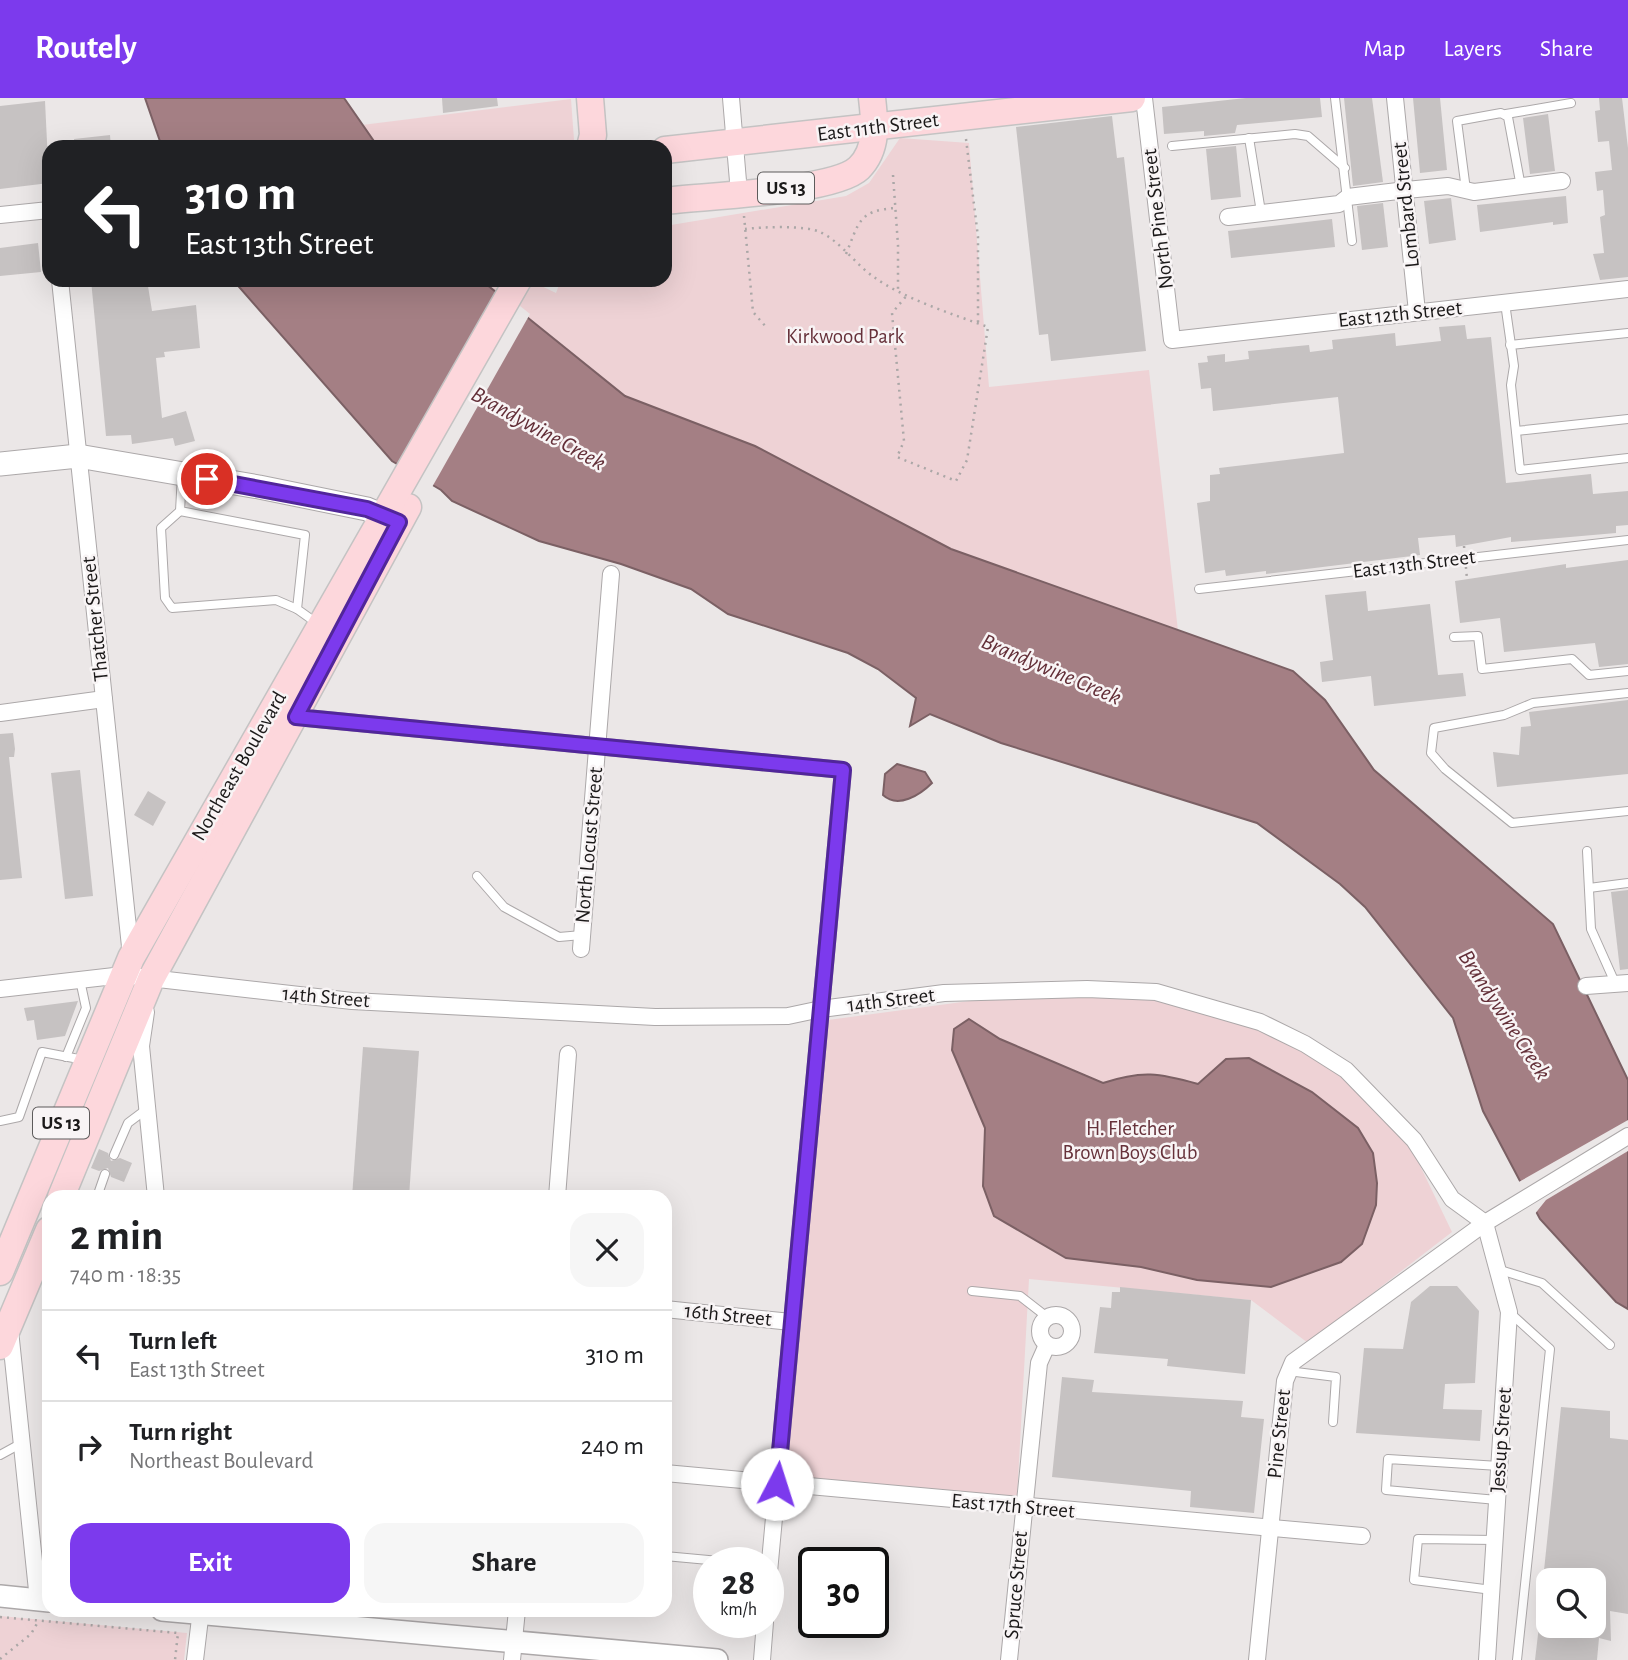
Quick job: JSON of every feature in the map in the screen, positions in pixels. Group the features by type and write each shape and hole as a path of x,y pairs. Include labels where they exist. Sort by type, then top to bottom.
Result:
{"main road":[{"path":"590,98 592,140"},
{"name":"US 13","path":"672,201 741,201 838,180 859,169 867,157 876,128 872,98"},
{"name":"East 11th Street","path":"672,149 876,128 1009,104 1132,98"},
{"name":"Northeast Boulevard","path":"0,1275 96,1011 127,966 321,625 391,518 526,287"},
{"path":"0,464 78,456 259,486 391,518"},
{"name":"Northeast Boulevard","path":"64,1190 161,980 296,717 391,518"},
{"path":"0,1275 9,1289 3,1329"},
{"path":"3,1329 40,1278"}],"street":[{"path":"731,98 741,201"},
{"name":"North Pine Street","path":"1144,98 1172,340"},
{"name":"Lombard Street","path":"1395,98 1417,312"},
{"path":"1228,217 1339,204 1348,197 1406,190 1448,186 1475,192 1562,181"},
{"path":"0,215 42,211"},
{"name":"Thatcher Street","path":"61,287 104,699 127,966"},
{"name":"East 12th Street","path":"1172,340 1628,289"},
{"name":"North Locust Street","path":"581,942 611,574"},
{"path":"0,713 104,699"},
{"path":"296,717 843,770 771,1547"},
{"name":"14th Street","path":"0,989 80,980 127,966 161,980 352,1001 655,1017 788,1016 821,1009 944,993 1087,989 1156,992 1249,1018 1305,1044 1346,1070 1414,1140 1452,1199 1485,1223"},
{"path":"155,1190 141,1046 161,980"},
{"path":"1586,986 1622,984"},
{"path":"558,1190 568,1054"},
{"name":"Pine Street","path":"1257,1660 1287,1371 1293,1362 1485,1223 1628,1136"},
{"name":"Jessup Street","path":"1485,1223 1509,1312 1487,1660"},
{"name":"16th Street","path":"672,1310 791,1322"},
{"path":"1047,1317 1063,1316 1070,1322 1072,1332 1067,1343 1061,1346 1047,1345"},
{"name":"Spruce Street","path":"1009,1660 1039,1363 1047,1345 1040,1332 1047,1317"},
{"path":"0,1597 42,1607 22,1443 3,1329"},
{"name":"East 17th Street","path":"672,1474 1362,1536"},
{"path":"195,1660 200,1617"},
{"path":"241,1617 513,1651 717,1660"},
{"path":"513,1651 516,1617"},
{"path":"762,1660 764,1638"}],"lane":[{"path":"1335,98 1352,241"},
{"path":"1466,190 1457,121 1571,103"},
{"path":"1506,114 1521,187"},
{"path":"1172,146 1295,134 1308,136 1345,168"},
{"path":"1249,138 1261,212"},
{"path":"1505,303 1520,470 1628,458"},
{"path":"1510,345 1628,332"},
{"path":"1516,431 1628,419"},
{"path":"181,475 180,511 161,528 165,598 172,608 276,600 297,609 321,625"},
{"path":"180,511 305,535 297,609"},
{"name":"East 13th Street","path":"1199,589 1628,540"},
{"path":"1454,637 1478,636 1482,669 1572,659 1589,676 1628,671"},
{"path":"1628,693 1533,703 1504,715 1434,727 1431,753 1445,769 1512,823 1628,811"},
{"path":"1587,852 1591,929 1622,984"},
{"path":"477,876 504,907 559,937 581,942"},
{"path":"1589,888 1628,883"},
{"path":"80,980 96,1011"},
{"path":"0,1121 19,1117 42,1052 77,1059"},
{"path":"114,1155 128,1123 148,1108"},
{"path":"99,1190 105,1174"},
{"path":"1497,1269 1542,1283 1610,1345"},
{"path":"972,1291 1020,1296 1047,1317"},
{"path":"1509,1312 1550,1349 1517,1660"},
{"path":"1287,1371 1336,1377 1333,1422"},
{"path":"0,1455 22,1443"},
{"path":"1497,1500 1386,1490 1388,1459 1499,1466"},
{"path":"1492,1590 1414,1580 1418,1539 1495,1540"},
{"path":"672,1557 693,1559"}],"path":[{"path":"964,135 969,143 978,237 978,323"},
{"path":"893,175 898,289"},
{"path":"741,201 753,312 767,328"},
{"path":"846,254 860,221 866,214 877,209 896,208"},
{"path":"745,229 764,227 819,232 876,279 988,327 967,460 956,481 897,457 904,441 892,313 908,294"},
{"path":"1464,546 1468,579"},
{"path":"0,1617 42,1607"},
{"path":"0,1659 31,1634 42,1607"},
{"path":"94,1617 178,1633 176,1660"}],"green space":[{"path":"571,99 574,140 373,140 362,125"},
{"name":"Kirkwood Park","path":"900,138 969,143 989,387 1149,370 1178,631 951,549 755,446 625,396 491,287 544,287 556,293 558,287 672,287 672,225 846,196 869,183"},
{"name":"H. Fletcher Brown Boys Club","path":"1150,992 1277,1030 1341,1074 1411,1147 1452,1232 1308,1343 1251,1300 1029,1279 1017,1498 785,1477 828,1020 992,998"},
{"path":"0,1616 187,1633 184,1660 0,1660"}],"water":[{"path":"145,98 344,98 373,140 160,140"},
{"name":"Brandywine Creek","path":"239,287 490,287 625,396 755,446 951,549 1293,671 1325,700 1374,770 1553,924 1628,1080 1628,1309 1616,1302 1540,1219 1483,1111 1453,1018 1365,907 1340,884 1257,823 1001,743 930,714 910,726 916,698 878,669 848,653 728,614 691,589 621,564 539,541 452,501 441,490 392,461"},
{"path":"897,764 925,772 932,783 909,799 889,799 883,795 885,774"},
{"path":"969,1019 1000,1039 1103,1083 1150,1074 1198,1084 1226,1059 1249,1058 1312,1092 1358,1128 1373,1153 1377,1183 1376,1205 1362,1244 1341,1262 1271,1287 1197,1280 1141,1267 1066,1258 994,1216 983,1186 985,1128 952,1050 954,1029"}],"pier":[{"path":"498,288 530,314 431,489 397,468"},
{"path":"1628,1120 1628,1151 1546,1200 1534,1215 1517,1183"}],"building":[{"path":"442,98 497,98 498,106 443,113"},
{"path":"1246,98 1320,98 1322,117 1237,125 1235,133 1204,136 1204,131 1164,134 1162,107"},
{"path":"1344,98 1372,98 1383,182 1353,186"},
{"path":"1413,98 1440,98 1447,170 1420,173"},
{"path":"1599,98 1622,98 1628,148 1628,277 1600,280 1593,254 1604,253 1600,217 1605,215 1603,190 1597,191 1595,172 1612,170 1609,141 1598,142 1595,111 1600,110"},
{"path":"45,101 47,140 42,140 42,184 0,189 0,106"},
{"path":"1548,114 1555,171 1530,174 1523,118"},
{"path":"1112,116 1117,158 1124,157 1146,351 1051,361 1048,334 1039,335 1016,127"},
{"path":"110,135 110,140 74,140"},
{"path":"1236,146 1241,197 1211,200 1206,149"},
{"path":"1566,196 1568,223 1553,225 1553,222 1480,232 1477,205"},
{"path":"1451,198 1456,240 1429,244 1424,201"},
{"path":"1383,203 1388,247 1362,250 1357,206"},
{"path":"1332,219 1335,247 1231,258 1228,231"},
{"path":"38,243 41,272 0,276 0,248"},
{"path":"92,287 148,287 152,311 196,305 200,348 164,352 165,357 156,358 162,418 186,411 195,441 175,446 173,438 132,444 131,435 106,436"},
{"path":"1465,325 1467,339 1491,337 1506,483 1591,474 1593,494 1628,491 1628,525 1616,526 1616,533 1511,542 1511,537 1456,547 1455,535 1418,538 1420,555 1266,574 1266,571 1226,576 1225,570 1205,573 1197,503 1210,501 1210,475 1220,474 1219,468 1344,453 1338,397 1213,411 1211,388 1201,389 1198,363 1208,362 1207,356 1225,354 1225,362 1249,359 1248,351 1309,345 1310,352 1333,349 1332,340 1395,333 1396,346 1441,341 1439,327"},
{"path":"1628,560 1628,664 1599,667 1595,643 1504,652 1500,618 1460,623 1455,581 1566,564 1566,568"},
{"path":"1366,591 1368,611 1430,604 1438,675 1463,673 1466,696 1374,706 1371,676 1322,682 1320,662 1333,660 1325,595"},
{"path":"1628,700 1628,774 1497,787 1493,752 1519,755 1521,727 1531,726 1529,712"},
{"path":"13,733 14,757 9,757 22,878 0,880 0,734"},
{"path":"80,770 93,896 65,899 51,773"},
{"path":"148,791 166,802 153,826 134,815"},
{"path":"1628,890 1628,969 1620,970 1611,892"},
{"path":"78,1001 65,1036 37,1040 34,1020 27,1021 24,1008"},
{"path":"363,1047 419,1051 409,1190 353,1190"},
{"path":"99,1149 108,1153 111,1161 120,1158 132,1163 124,1182 111,1177 108,1168 99,1171 91,1168"},
{"path":"1430,1286 1457,1286 1479,1311 1475,1383 1445,1384 1443,1409 1482,1410 1480,1441 1356,1433 1364,1348 1403,1349 1411,1302"},
{"path":"1120,1287 1251,1300 1245,1374 1167,1366 1168,1359 1094,1353 1100,1307 1111,1308 1112,1292 1120,1292"},
{"path":"1062,1377 1094,1380 1092,1392 1243,1401 1241,1417 1264,1419 1254,1513 1190,1507 1191,1491 1052,1477"},
{"path":"1561,1407 1610,1411 1610,1438 1628,1440 1628,1614 1610,1611 1611,1641 1599,1638 1606,1638 1606,1568 1544,1568"},
{"path":"1538,1638 1599,1638 1597,1660 1535,1660"}],"route":[{"path":"207,479 259,486 367,509 399,522 296,717 843,770 777,1484"}]}
